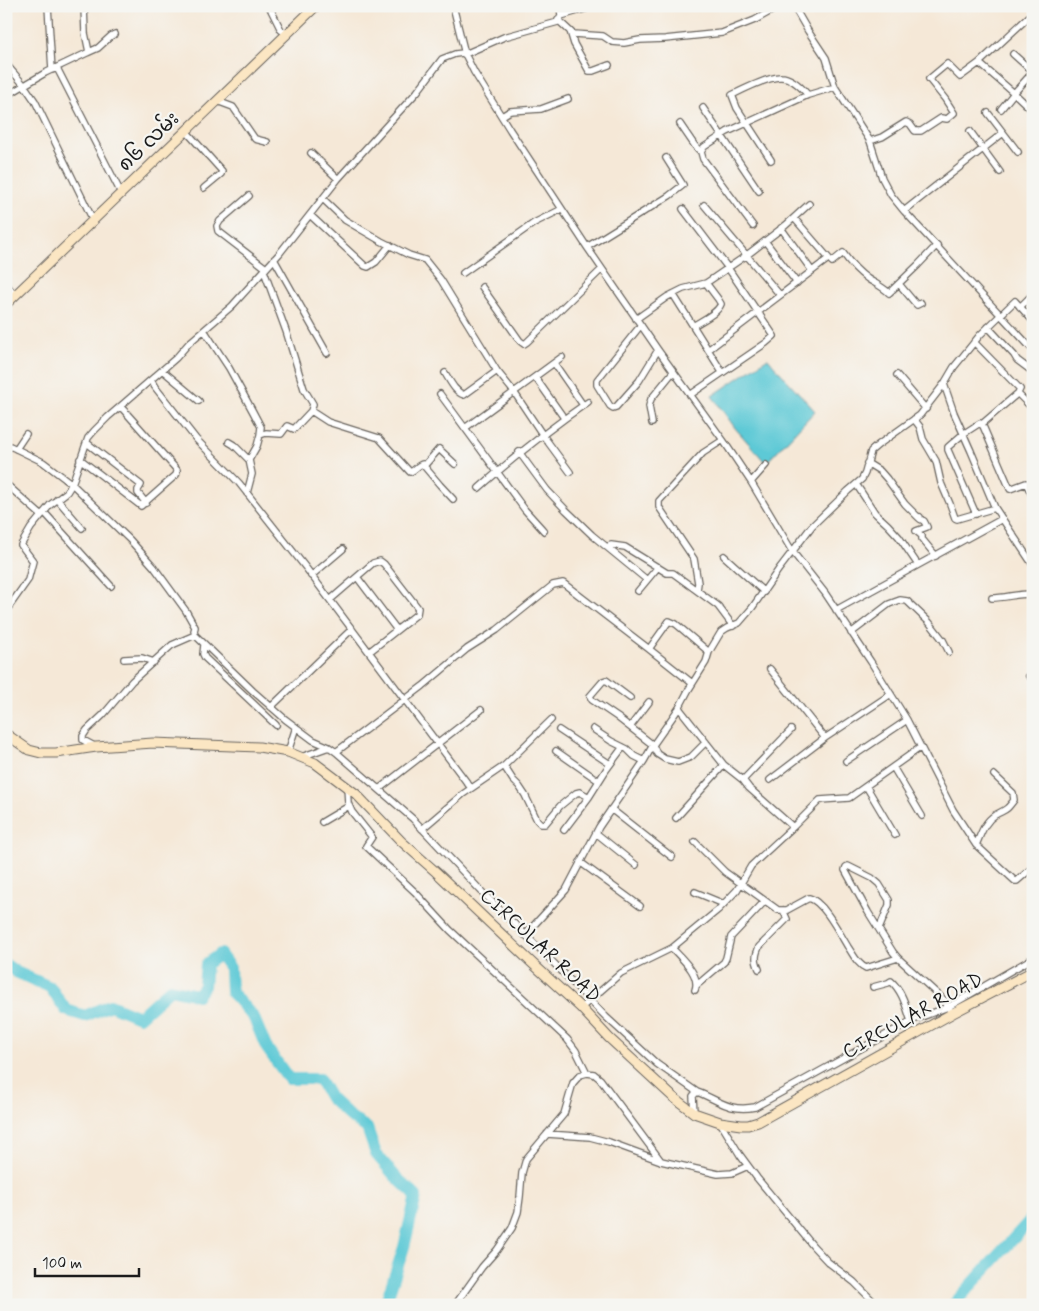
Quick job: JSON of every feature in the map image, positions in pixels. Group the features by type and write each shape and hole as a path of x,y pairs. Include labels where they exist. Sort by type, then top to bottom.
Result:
{"main road":[{"name":"၈၆ လမ်း","path":"6,304 316,6"},
{"name":"CIRCULAR ROAD","path":"6,734 29,750 41,754 96,747 153,743 259,748 288,752 315,763 356,794 402,841 581,1008 609,1038 673,1097 694,1114 720,1122 741,1125 758,1122 951,1010 1033,971"}],"street":[{"path":"48,6 55,69 121,194"},
{"path":"84,6 85,33 89,52"},
{"path":"269,6 281,30 287,34"},
{"path":"453,6 465,54 474,72 587,247 673,372 723,440 751,482 792,551 825,593 891,694 907,720 953,810 976,845 1015,881 1033,867"},
{"path":"6,611 28,580 33,561 21,545 31,528 50,504 67,492 72,484 88,438 108,417 232,306 274,259 338,179 417,92 442,60 455,54 465,54 504,37 558,22 560,6"},
{"path":"559,18 595,6"},
{"path":"559,18 574,34 603,36 612,42 624,43 722,33 755,20 780,6"},
{"path":"796,6 797,12 826,58 835,86 870,142 882,178 891,194 904,211 1033,350"},
{"path":"870,142 906,122 915,131 919,132 941,118 947,119 954,113 928,79 947,64 960,78 1033,13"},
{"path":"570,31 574,44 589,70 593,71 608,65"},
{"path":"6,96 98,48 110,36 115,34"},
{"path":"1001,109 1033,72 1013,54"},
{"path":"979,63 1033,111"},
{"path":"6,64 35,101 94,220"},
{"path":"771,160 737,108 732,96 744,89 781,76 795,83 808,95"},
{"path":"701,152 704,147 721,136 747,123 808,95 835,86"},
{"path":"502,116 510,111 541,110 568,99"},
{"path":"217,101 233,107 256,139 267,142"},
{"path":"703,108 759,191"},
{"path":"988,113 1018,152"},
{"path":"680,124 753,226"},
{"path":"186,131 222,171 204,188"},
{"path":"970,131 1000,172"},
{"path":"904,211 1003,133"},
{"path":"311,153 338,179"},
{"path":"587,247 662,201 683,185 666,158"},
{"path":"249,196 220,221 217,226 218,231 265,269 304,388 313,404 311,411 294,429 287,426 281,434 266,433 260,435"},
{"path":"323,199 345,220 409,255 425,260 440,280 496,371 514,392 570,472"},
{"path":"636,319 673,294 683,289 706,283 765,241 809,204"},
{"path":"704,205 780,295"},
{"path":"463,273 534,223 562,209"},
{"path":"683,209 728,268 774,336 690,395"},
{"path":"310,214 364,266 368,267 376,262 390,245"},
{"path":"794,218 828,259 832,262 843,253 865,277 889,293 937,245"},
{"path":"781,228 812,272"},
{"path":"765,241 796,284"},
{"path":"274,259 327,353"},
{"path":"708,350 828,259"},
{"path":"482,287 524,344 602,269"},
{"path":"693,326 719,308 721,304 706,283"},
{"path":"6,284 15,296"},
{"path":"899,284 914,303 918,305 921,302"},
{"path":"673,294 722,372"},
{"path":"1020,307 1033,294"},
{"path":"525,935 566,890 596,833 644,761 652,745 679,708 721,632 739,623 812,526 862,479 871,452 878,444 926,409 954,367 974,342 1000,315 1015,301 1033,321"},
{"path":"641,325 597,380 596,385 610,406 616,407 639,381 658,350"},
{"path":"988,327 1017,360 1032,371"},
{"path":"204,330 223,357 261,427 257,446 249,460"},
{"path":"974,342 1020,389 1018,393 982,424 977,424 948,447 976,514"},
{"path":"465,428 562,357"},
{"path":"479,488 519,452 585,404 554,363"},
{"path":"162,370 199,401"},
{"path":"445,373 458,392 464,395 496,371"},
{"path":"652,423 649,406 651,398 673,372"},
{"path":"897,375 926,409"},
{"path":"535,377 564,418"},
{"path":"151,380 154,387 196,439 239,483 330,600 471,788"},
{"path":"944,384 954,414 995,508 1033,564"},
{"path":"1018,393 1033,409"},
{"path":"440,394 496,472 544,531"},
{"path":"80,460 142,506 177,472 121,406"},
{"path":"311,411 328,422 379,438 410,472 423,464 453,500"},
{"path":"914,419 920,427 923,439 936,461 941,483 953,516 957,519 995,508"},
{"path":"982,424 1010,490 1026,483 1033,497"},
{"path":"16,449 26,434"},
{"path":"697,590 698,583 694,559 659,507 659,501 703,453 723,440"},
{"path":"229,442 249,460 252,474 247,494"},
{"path":"87,443 141,484 138,493 146,502"},
{"path":"6,444 43,462 72,484 130,540 154,567 194,623 195,636 204,645 296,727 313,740 336,752 413,819 589,1001 657,1064 697,1092 734,1108 755,1107 911,1021 951,1010 1033,958"},
{"path":"424,466 440,449 455,464"},
{"path":"519,452 547,490 575,520 647,580"},
{"path":"868,464 887,478 905,504 924,521 927,527 916,531 922,536 922,539 936,556"},
{"path":"751,482 766,465"},
{"path":"6,484 43,513 111,586"},
{"path":"856,484 875,513 899,537 918,565"},
{"path":"57,499 82,528"},
{"path":"836,610 1002,519"},
{"path":"607,547 611,545 625,547 667,572 673,573 718,606 733,626"},
{"path":"311,576 343,549"},
{"path":"724,556 764,592"},
{"path":"330,600 373,563 380,561 418,608 417,614 369,652"},
{"path":"638,591 658,567"},
{"path":"356,577 397,630"},
{"path":"336,752 468,649 497,630 553,585 563,583 692,683"},
{"path":"992,598 1033,594"},
{"path":"851,633 889,604 900,600 907,601 929,622 943,640 949,652"},
{"path":"649,649 669,621 676,624 709,652"},
{"path":"271,706 352,629"},
{"path":"96,747 84,740 83,736 87,730 103,715 132,681 172,645 195,636"},
{"path":"204,645 203,654 205,658 276,725"},
{"path":"124,659 142,658 154,662"},
{"path":"770,669 825,738"},
{"path":"630,698 606,680 590,696 592,700 652,745 657,754 665,760 678,762 691,757 706,742"},
{"path":"770,780 825,738 891,694"},
{"path":"630,727 649,702"},
{"path":"679,708 724,765 743,780 749,788 793,827"},
{"path":"379,789 481,710"},
{"path":"422,829 471,788 504,766 551,720"},
{"path":"846,761 907,720"},
{"path":"288,752 296,727"},
{"path":"593,729 611,741 627,748 634,756 644,761"},
{"path":"559,730 610,764"},
{"path":"743,780 791,730"},
{"path":"301,757 329,747"},
{"path":"564,830 589,798 623,747"},
{"path":"581,1008 621,973 672,948 724,904 737,890 751,866 820,800 849,798 921,747"},
{"path":"556,751 599,781"},
{"path":"676,818 724,765"},
{"path":"504,766 525,794 537,820 541,824 546,824 560,806 576,793 580,792 589,798"},
{"path":"893,767 922,816"},
{"path":"976,845 982,829 994,816 1005,811 1014,800 1013,793 994,775"},
{"path":"347,786 349,806 372,837 366,846 415,892 450,930 568,1039 587,1073"},
{"path":"866,786 895,835"},
{"path":"322,822 349,806"},
{"path":"611,809 672,857"},
{"path":"596,833 636,865"},
{"path":"695,842 725,872 778,910 786,910 808,898 812,898 820,905 863,967 866,968 898,958"},
{"path":"580,862 640,906"},
{"path":"879,929 889,905 889,900 879,884 872,878 848,866 846,867 845,870 879,929 898,958 944,1000 951,1010"},
{"path":"695,892 724,904"},
{"path":"672,948 690,969 696,980 696,988 724,962 731,937 765,901"},
{"path":"759,969 755,958 756,952 787,919 783,910"},
{"path":"872,987 891,981 899,988 911,1021"},
{"path":"455,1305 482,1267 498,1250 512,1228 518,1212 522,1173 526,1159 564,1114 574,1084 580,1075 594,1074 600,1079 661,1161"},
{"path":"694,1114 693,1096 697,1092"},
{"path":"720,1122 748,1166 826,1260 854,1282 877,1305"},
{"path":"547,1134 590,1137 661,1161 718,1174 738,1172 748,1166"}],"water":[{"path":"768,358 815,411 766,463 735,428 712,396"}],"waterway":[{"path":"6,965 16,972 50,987 66,1010 85,1016 110,1005 139,1017 170,989 197,995 204,986 206,964 220,954 230,968 231,992 254,1018 266,1047 289,1079 319,1079 330,1098 349,1116 367,1128 376,1154 416,1196 404,1247 385,1305"},
{"path":"953,1305 1033,1217"}]}
